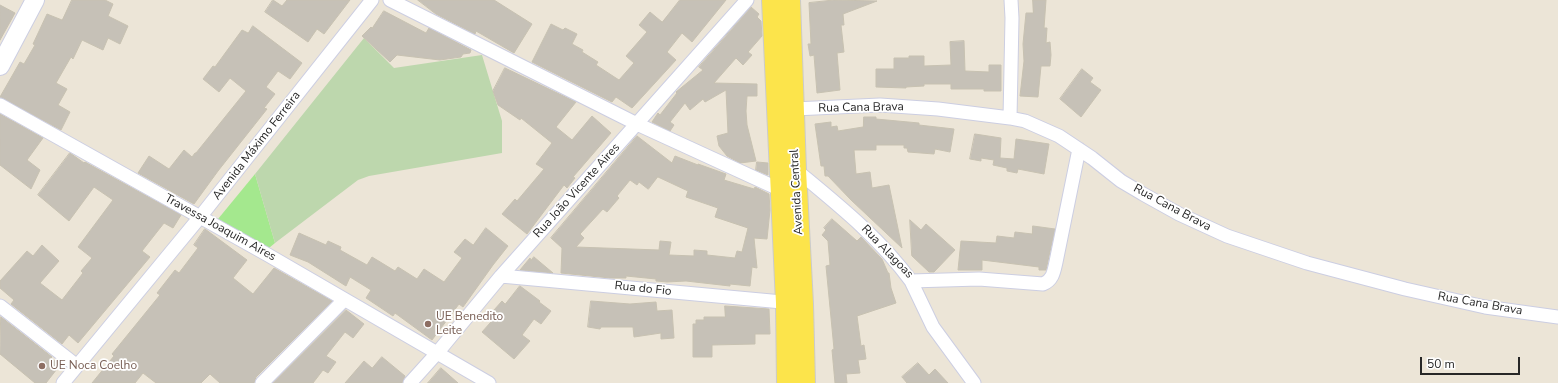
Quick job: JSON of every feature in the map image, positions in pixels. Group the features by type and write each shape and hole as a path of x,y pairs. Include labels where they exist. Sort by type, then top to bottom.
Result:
{"main road":[{"path":"772,0 781,190 794,304 787,383"},
{"name":"Avenida Central","path":"790,0 796,170 794,304 805,383"}],"street":[{"path":"0,66 35,0"},
{"name":"Avenida Máximo Ferreira","path":"63,383 200,217 372,0"},
{"path":"390,0 637,124 781,190"},
{"name":"Rua João Vicente Aires","path":"410,383 438,352 501,276 747,0"},
{"path":"1010,118 1011,0"},
{"name":"Travessa Joaquim Aires","path":"0,105 268,255 344,300 438,352 489,383"},
{"name":"Rua Cana Brava","path":"794,109 880,105 938,109 1010,118 1043,128 1059,136 1079,149 1121,181 1160,204 1227,236 1307,263 1405,289 1485,306 1558,317"},
{"name":"Rua Alagoas","path":"796,170 853,218 875,239 902,268 911,281 979,279 1045,284 1052,276 1056,262 1079,149"},
{"name":"Rua do Fio","path":"501,276 794,304"},
{"path":"911,281 933,327 974,383"},
{"path":"262,383 344,300"},
{"path":"0,306 77,366"}],"green space":[{"path":"364,38 394,68 482,55 502,121 502,153 369,176 358,180 275,243 255,174"},
{"path":"255,174 275,243 269,248 218,219"}],"building":[{"path":"72,0 105,0 113,4 108,16 128,26 120,44 108,38 103,50 82,40 73,59 71,57 56,83 67,89 58,105 70,112 61,130 0,97 20,62 24,64 35,45 33,44 47,14 62,20"},
{"path":"273,0 282,6 287,0 350,0 324,34 317,29 308,42 265,12"},
{"path":"418,0 494,0 532,24 514,53 476,31 475,34 436,14"},
{"path":"680,0 726,0 692,42 682,33 667,52 676,60 632,108 616,97 612,102 532,62 551,24 563,30 565,28 577,34 572,44 583,50 582,52 598,62 596,65 619,80 634,63 626,56 647,32 639,25 650,12 662,22"},
{"path":"834,0 877,1 843,14 844,25 841,25 844,52 837,53 840,90 817,93 814,55 810,56 808,44 811,44 809,3"},
{"path":"1033,0 1046,0 1044,28 1047,28 1046,43 1050,42 1051,55 1050,66 1041,66 1038,97 1020,96 1024,61 1023,44 1026,13 1033,13"},
{"path":"0,5 15,13 0,40"},
{"path":"751,7 759,14 757,17 761,21 762,36 748,52 752,55 743,65 736,58 714,83 757,84 757,96 747,96 746,111 747,125 756,161 740,163 727,156 719,146 717,136 728,133 726,90 705,102 703,99 690,110 685,103 670,122 674,125 670,131 652,122 658,113 660,115 677,93 676,92 703,70 699,67"},
{"path":"384,11 426,33 429,28 471,50 470,53 463,54 461,57 440,60 397,55 390,62 362,36 371,27 372,28"},
{"path":"253,26 302,63 290,79 278,71 266,87 275,94 264,108 267,109 194,204 138,173 149,156 169,169 184,150 192,157 246,91 230,78 219,92 203,79 213,66 215,67 242,30 248,33"},
{"path":"964,41 965,71 989,72 989,65 1001,65 1001,91 984,91 984,89 951,89 951,84 924,84 924,86 906,88 876,87 876,69 894,69 894,58 924,56 924,66 951,65 950,42"},
{"path":"505,68 576,102 556,127 572,140 592,116 611,133 573,177 575,178 567,188 564,185 527,234 502,214 515,199 517,201 544,169 536,164 552,143 521,118 520,120 498,105 493,91"},
{"path":"1082,69 1093,78 1090,82 1101,90 1081,117 1060,99"},
{"path":"0,114 43,138 27,160 40,170 31,189 0,165"},
{"path":"864,117 876,117 876,119 919,123 919,125 954,129 950,152 935,149 934,154 908,152 907,148 904,148 904,145 876,145 876,150 854,150 856,174 870,172 872,188 889,185 902,248 828,176 825,176 824,166 821,166 815,124 831,122 831,127 837,126 838,131 863,127"},
{"path":"975,134 1001,138 1000,158 1014,159 1016,139 1049,144 1044,174 1018,169 1017,173 1007,171 1007,168 993,165 994,160 981,158 981,161 970,159"},
{"path":"637,136 672,163 675,156 726,174 724,180 754,189 755,187 769,194 770,210 767,239 754,238 757,268 752,267 750,286 730,284 730,286 686,281 667,282 656,281 656,279 626,276 626,278 610,278 561,273 562,248 551,238","holes":["658,177 688,191 686,197 718,208 715,217 748,228 742,252 737,251 735,258 707,255 707,251 694,250 694,256 669,255 671,242 660,241 659,250 576,247 584,238 580,234 603,209 607,212 619,198 617,196 630,180 637,185 639,182 648,189"]},
{"path":"70,153 84,163 85,162 181,215 173,228 164,223 142,251 150,257 78,343 69,335 62,344 11,304 14,300 0,288 0,281 27,251 33,256 42,245 59,261 40,283 62,300 83,273 81,271 92,258 78,247 113,200 94,187 69,221 38,195"},
{"path":"757,162 768,163 768,175 756,170"},
{"path":"832,219 857,241 861,237 882,259 889,273 891,288 896,303 857,316 861,346 864,345 866,359 858,360 860,373 846,374 847,383 835,383 832,350 834,349 826,266 830,265 828,241 822,235 826,230 824,228"},
{"path":"910,220 921,230 926,224 955,250 934,272 929,272 912,256"},
{"path":"1033,226 1055,229 1046,270 1039,270 1039,267 982,260 982,270 958,270 961,241 996,243 997,236 1014,238 1015,232 1032,234"},
{"path":"486,228 508,246 463,307 459,304 432,340 395,313 393,316 366,298 371,290 350,277 346,286 308,262 290,255 299,233 326,245 328,241 341,247 340,250 367,265 372,257 395,271 398,267 417,279 424,269 444,282 462,258 454,252 465,239 473,245"},
{"path":"205,229 247,260 233,278 253,294 274,268 332,301 256,377 254,383 220,383 210,374 201,383 156,383 143,373 135,383 92,383 114,356 112,354 160,295 157,293 175,270 179,273 198,248 194,245"},
{"path":"534,257 553,273 520,270 530,258 531,260"},
{"path":"520,286 551,311 541,324 534,319 522,335 530,341 514,359 482,332 498,314 494,310 502,301 505,304"},
{"path":"591,301 630,304 656,302 657,311 672,310 674,338 661,339 661,333 634,337 633,327 601,327 600,329 588,327"},
{"path":"725,306 769,309 770,334 755,334 755,344 712,345 712,357 693,357 693,324 696,324 696,320 704,320 704,317 725,317"},
{"path":"346,310 364,324 353,338 345,332 326,356 336,362 328,373 323,370 313,383 273,383"},
{"path":"1,317 60,365 46,383 35,383 0,354"},
{"path":"382,357 405,376 402,383 345,383 364,361 372,368"},
{"path":"918,363 929,375 935,369 948,383 907,383 902,377"},
{"path":"441,368 458,383 428,383"}],"place":[{"name":"UE Benedito Leite","path":"428,324"},
{"name":"UE Noca Coelho","path":"42,366"}]}
